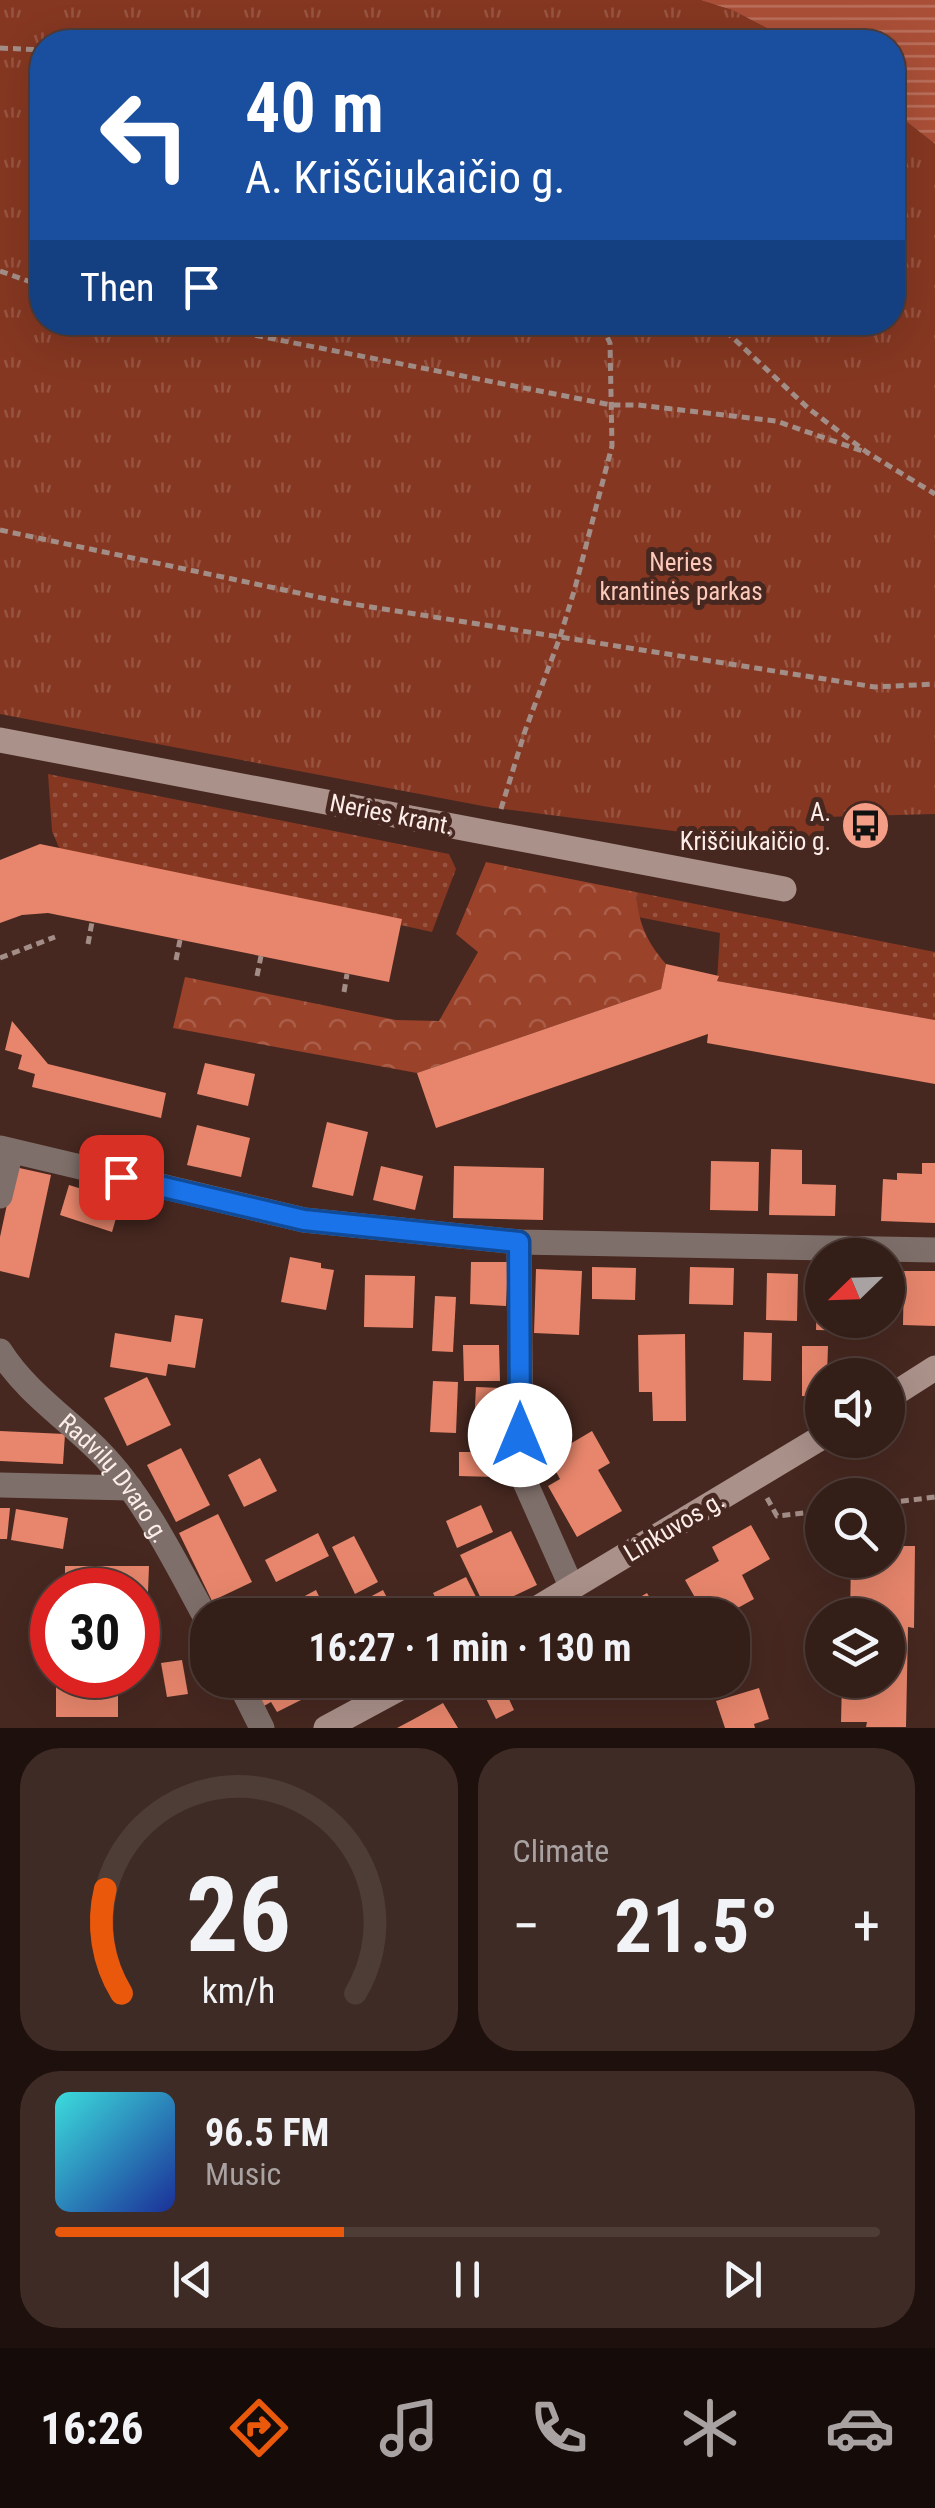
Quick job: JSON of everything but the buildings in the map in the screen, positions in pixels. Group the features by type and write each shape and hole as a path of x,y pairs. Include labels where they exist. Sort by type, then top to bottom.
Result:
{"main road":[{"name":"Neries krant.","path":"0,740 784,889"},
{"path":"905,1387 935,1368"},
{"name":"Linkuvos g.","path":"555,1598 805,1447"},
{"path":"326,1728 382,1698"}],"street":[{"path":"0,1196 5,1150 304,1220 519,1242 935,1250"},
{"path":"519,1242 521,1473 572,1588"},
{"name":"Radvilų Dvaro g.","path":"0,1351 10,1367 100,1452 130,1488 195,1598"},
{"path":"0,1484 130,1488"},
{"path":"247,1698 262,1728"}],"path":[{"path":"0,48 30,49"},
{"path":"0,271 30,282"},
{"path":"253,335 611,405 776,421 868,452"},
{"path":"484,831 504,805 525,732 560,637 612,446 610,344 606,335"},
{"path":"730,335 809,409 935,494"},
{"path":"0,530 346,604 875,687 935,684"},
{"path":"88,944 92,922"},
{"path":"0,958 55,937"},
{"path":"176,960 180,940"},
{"path":"257,976 262,956"},
{"path":"344,992 347,974"},
{"path":"754,1478 777,1516 805,1513"},
{"path":"905,1501 935,1497"}],"green space":[{"name":"Neries krantinės parkas","path":"0,0 700,0 732,10 771,30 30,30 30,335 905,335 905,120 935,144 935,814 824,817 824,835 758,842 488,807 0,714"},
{"path":"48,774 449,854 456,869 432,932 60,850 52,831"},
{"path":"486,862 636,892 644,931 666,964 661,989 417,1073 173,1028 185,977 396,1020 439,1021 478,952 456,934"},
{"path":"636,892 935,952 935,1020 717,981 720,933 638,917"}],"shaded area":[{"path":"700,0 935,0 935,144 905,120 905,30 771,30 732,10"}],"place":[{"name":"A. Kriščiukaičio g.","path":"866,826"}],"route":[{"path":"121,1177 304,1220 519,1242 520,1435"}]}
